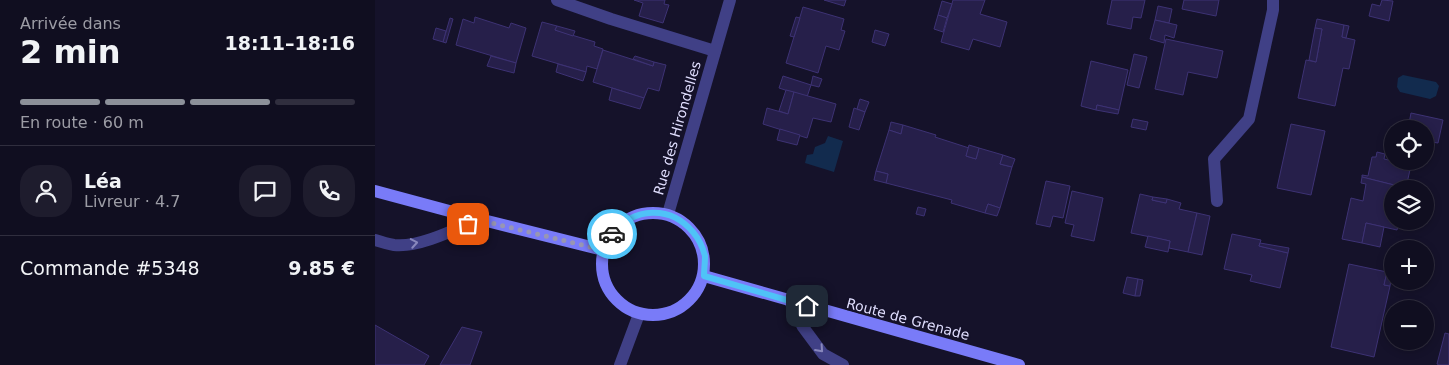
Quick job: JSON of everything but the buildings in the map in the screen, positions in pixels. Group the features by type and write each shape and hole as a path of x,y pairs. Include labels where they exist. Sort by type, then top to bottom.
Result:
{"main road":[{"path":"375,191 479,220 603,250"},
{"path":"651,212 668,214 685,223 698,238 705,256 704,276 695,295 680,309 660,316 639,314 625,308 613,297 605,284 601,269 603,250 609,237 620,224 635,216 651,212"},
{"name":"Route de Grenade","path":"704,276 790,302 1019,365"}],"street":[{"name":"Rue des Hirondelles","path":"557,0 715,51"},
{"name":"Rue des Hirondelles","path":"668,214 730,0"},
{"path":"1217,201 1214,159 1249,119 1273,10 1273,0"},
{"path":"375,240 395,246 416,243 433,239 479,220"},
{"path":"790,302 803,327 823,354 843,365"},
{"path":"620,365 639,314"}],"water":[{"path":"1403,75 1436,82 1439,86 1436,96 1430,99 1400,92 1397,87 1398,78"},
{"path":"828,136 843,141 834,172 805,163 807,155 813,154 815,147 825,143"}],"way so far":[{"path":"468,224 479,220 531,231 603,250 612,234"}],"route":[{"path":"612,234 620,224 635,216 651,212 668,214 685,223 698,238 705,256 704,276 743,289 807,306"}]}
